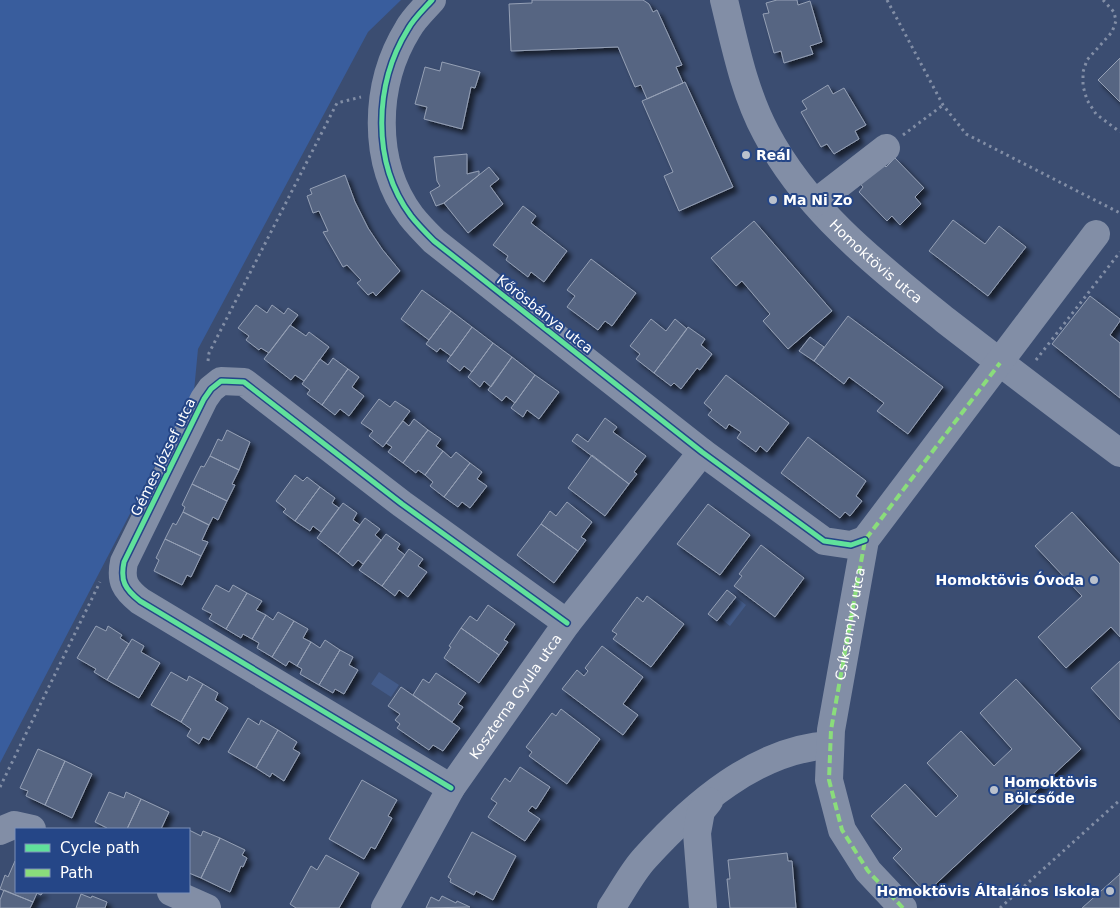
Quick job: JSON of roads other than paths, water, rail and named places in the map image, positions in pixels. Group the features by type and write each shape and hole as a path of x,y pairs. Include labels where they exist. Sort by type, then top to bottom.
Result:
{"street":[{"name":"Kőrösbánya utca","path":"432,0 408,28 391,62 383,91 381,124 385,155 394,186 410,215 434,241 702,452 824,540 852,545 865,540"},
{"name":"Homoktövis utca","path":"724,0 751,99 762,125 788,167 815,204 837,228 888,273 1000,363 1120,453"},
{"path":"815,204 886,148"},
{"name":"Csíksomlyó utca","path":"902,908 868,871 842,830 829,780 831,730 865,540 1096,234"},
{"name":"Gémes József utca","path":"452,788 129,593 123,583 122,572 124,562 204,399 221,381 244,382 402,504 567,623"},
{"name":"Koszterna Gyula utca","path":"385,908 452,788 567,623 702,452"},
{"path":"611,908 644,859 681,822 717,792 760,764 800,749 830,745"},
{"path":"703,908 696,833 701,811 717,792"},
{"path":"0,831 14,825 28,828"},
{"path":"173,893 207,908"}],"place":[{"name":"Reál","path":"746,155"},
{"name":"Ma Ni Zo","path":"773,200"},
{"name":"Homoktövis Óvoda","path":"1094,580"},
{"name":"Homoktövis Bölcsőde","path":"994,790"},
{"name":"Homoktövis Általános Iskola","path":"1110,891"}]}
